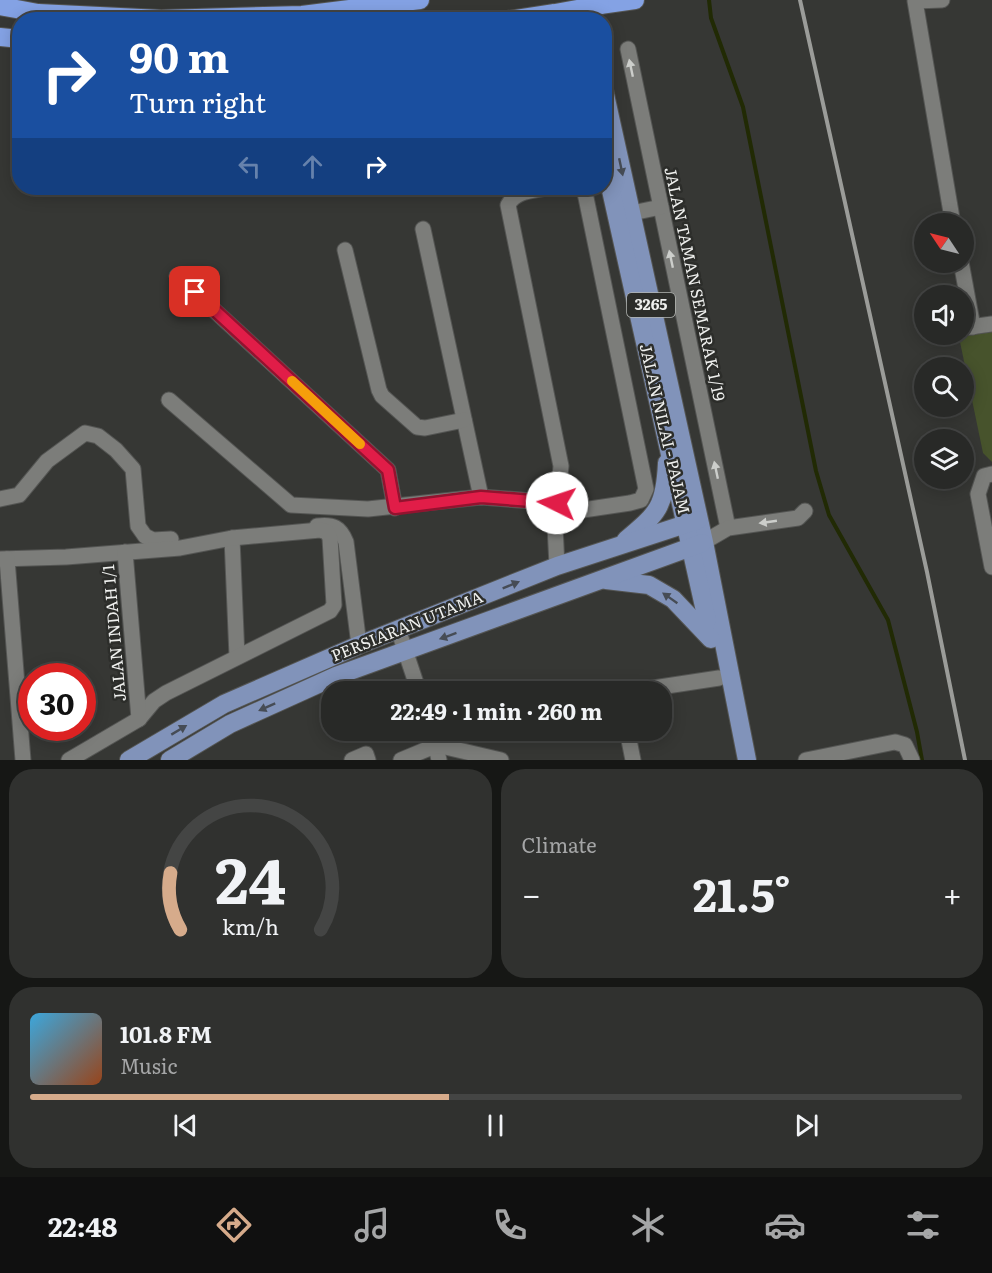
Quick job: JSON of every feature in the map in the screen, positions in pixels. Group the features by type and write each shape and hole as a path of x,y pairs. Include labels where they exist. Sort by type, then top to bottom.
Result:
{"highway":[{"path":"326,12 420,0"},
{"path":"539,12 562,6 591,8 635,0"},
{"path":"0,6 33,12"}],"main road":[{"name":"JALAN NILAI - PAJAM","path":"612,125 632,213 692,522"},
{"name":"JALAN NILAI - PAJAM","path":"612,194 668,441 692,522"},
{"path":"620,545 650,519 662,504 666,486 668,441"},
{"name":"3265","path":"692,522 747,760"},
{"name":"PERSIARAN UTAMA","path":"129,760 224,704 359,645 557,566 692,522"},
{"name":"3265","path":"697,544 711,639 736,760"},
{"name":"PERSIARAN UTAMA","path":"170,760 230,724 336,676 697,544"},
{"path":"602,580 649,585 673,599 711,639"}],"street":[{"path":"942,0 915,1 951,213"},
{"name":"JALAN TAMAN SEMARAK 1/19","path":"628,49 728,528"},
{"path":"517,195 508,205 561,466 557,508 557,566"},
{"path":"169,400 291,506 395,508 481,497 557,508 630,503 641,500 646,489 585,195"},
{"path":"632,213 660,207"},
{"path":"423,230 481,497"},
{"path":"345,250 378,390 382,396 417,427 425,428 464,420"},
{"path":"177,276 388,470 395,508"},
{"path":"974,327 992,324"},
{"path":"0,499 19,495 47,461 85,433 98,436 116,450 133,469 138,526 145,536 153,540 326,525 335,527 342,532 346,542 359,645"},
{"path":"988,475 978,495 992,567"},
{"path":"692,522 728,528 798,518 804,511"},
{"path":"697,544 728,528"},
{"path":"23,760 4,559 66,557 180,548 232,538 320,530 327,532 330,538 334,604 330,611 166,693 154,701 139,719"},
{"path":"232,538 237,657"},
{"name":"JALAN INDAH 1/1","path":"69,760 139,719 125,552"},
{"path":"398,629 415,681"},
{"path":"672,685 719,678"},
{"path":"806,760 895,742 905,745 912,760"},
{"path":"401,760 436,745 501,760"},
{"path":"352,760 366,754 368,760"}],"green space":[{"path":"992,332 992,462 983,453 974,410 974,357 963,357 961,345 974,345 974,335"}],"waterway":[{"path":"709,0 711,18 743,107 816,471 829,515 888,620 922,760"}],"railway":[{"path":"800,0 927,572 965,760"}],"slow traffic":[{"path":"292,381 360,444"}],"route":[{"path":"195,292 388,470 395,508 481,497 557,503"}]}
